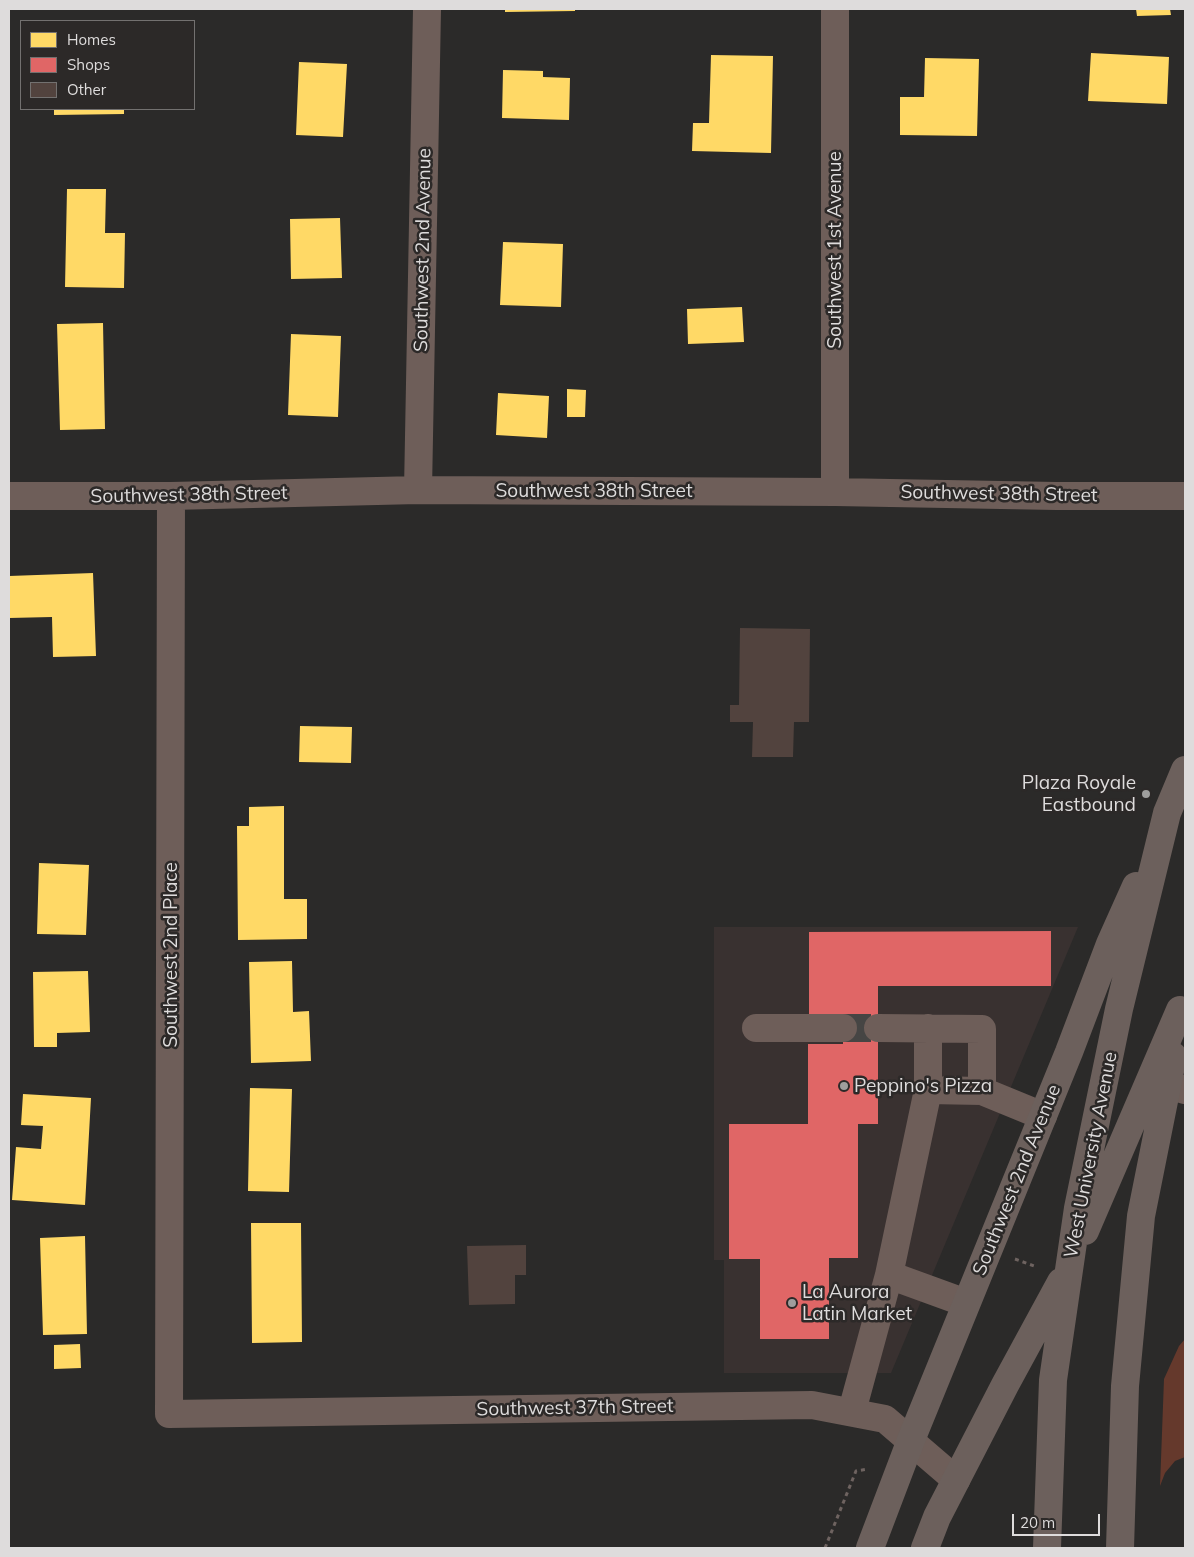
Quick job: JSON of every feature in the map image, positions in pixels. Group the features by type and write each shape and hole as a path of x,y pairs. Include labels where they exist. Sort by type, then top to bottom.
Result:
{"main road":[{"name":"West University Avenue","path":"1047,1548 1053,1380 1078,1208 1119,1009 1167,813 1185,770"},
{"name":"Southwest 2nd Avenue","path":"870,1548 1110,944 1167,813"},
{"path":"925,1548 937,1517 1069,1267 1183,1002"},
{"path":"1120,1548 1125,1386 1142,1216 1176,1087 1183,1002"}],"street":[{"name":"Southwest 2nd Avenue","path":"418,490 427,9"},
{"name":"Southwest 1st Avenue","path":"835,492 836,9"},
{"name":"Southwest 38th Street","path":"9,496 171,496 418,490 1183,496"},
{"name":"Southwest 2nd Place","path":"170,1414 171,496"},
{"path":"756,1028 843,1028"},
{"path":"878,1028 982,1029 982,1091"},
{"path":"852,1412 889,1275 928,1090 928,1028"},
{"path":"928,1090 982,1091 1043,1116"},
{"path":"889,1275 966,1303"},
{"name":"Southwest 37th Street","path":"170,1414 812,1405 885,1419 912,1440 956,1480"}],"path":[{"path":"1010,1257 1041,1268"},
{"path":"825,1548 856,1471 868,1469"}],"shaded area":[{"path":"714,927 1078,927 891,1373 724,1373 724,1260 714,1260"},
{"path":"1185,1339 1185,1457 1175,1461 1165,1473 1160,1486 1164,1379 1179,1346"}],"building: Homes":[{"path":"505,9 575,9 575,11 505,12"},
{"path":"1136,9 1170,9 1171,15 1137,16"},
{"path":"1091,53 1169,57 1167,104 1088,101"},
{"path":"711,55 773,56 771,153 692,151 693,123 709,123"},
{"path":"925,58 979,59 977,136 900,135 900,97 924,97"},
{"path":"299,62 347,64 343,137 296,135"},
{"path":"503,70 543,71 543,77 570,78 569,120 502,118"},
{"path":"54,110 124,110 124,114 54,115"},
{"path":"67,189 106,189 105,233 125,233 124,288 65,287"},
{"path":"340,218 342,278 291,279 290,219"},
{"path":"503,242 563,244 561,307 500,305"},
{"path":"742,307 744,342 688,344 687,309"},
{"path":"103,323 105,429 60,430 57,324"},
{"path":"291,334 341,336 338,417 288,415"},
{"path":"567,389 586,390 585,417 567,417"},
{"path":"498,393 549,396 547,438 496,435"},
{"path":"93,573 96,656 53,657 52,617 9,618 9,576"},
{"path":"300,726 352,727 351,763 299,762"},
{"path":"284,806 284,899 307,899 307,939 238,940 237,826 249,826 249,807"},
{"path":"39,863 89,865 86,935 37,934"},
{"path":"292,961 293,1012 309,1011 311,1061 251,1063 249,962"},
{"path":"88,971 90,1032 57,1033 57,1047 34,1047 33,972"},
{"path":"250,1088 292,1089 289,1192 248,1191"},
{"path":"23,1094 91,1098 85,1205 12,1200 16,1147 41,1149 43,1126 21,1125"},
{"path":"251,1223 301,1223 302,1342 252,1343"},
{"path":"85,1236 87,1334 43,1335 40,1238"},
{"path":"80,1344 81,1368 54,1369 54,1345"}],"building: Shops":[{"path":"1051,931 1051,986 878,986 878,1124 858,1124 858,1258 829,1258 829,1339 760,1339 760,1259 729,1259 729,1124 808,1124 808,1044 843,1044 843,1016 809,1016 809,932"}],"building: Other":[{"path":"740,628 810,629 809,722 794,722 793,757 752,757 753,722 730,722 730,705 739,705"},
{"path":"526,1245 526,1275 515,1275 515,1304 469,1305 467,1246"}],"tunnel":[{"path":"843,1028 878,1028"}],"place":[{"name":"Plaza Royale Eastbound","path":"1146,794"},
{"name":"Peppino's Pizza","path":"844,1086"},
{"name":"La Aurora Latin Market","path":"792,1303"}]}
